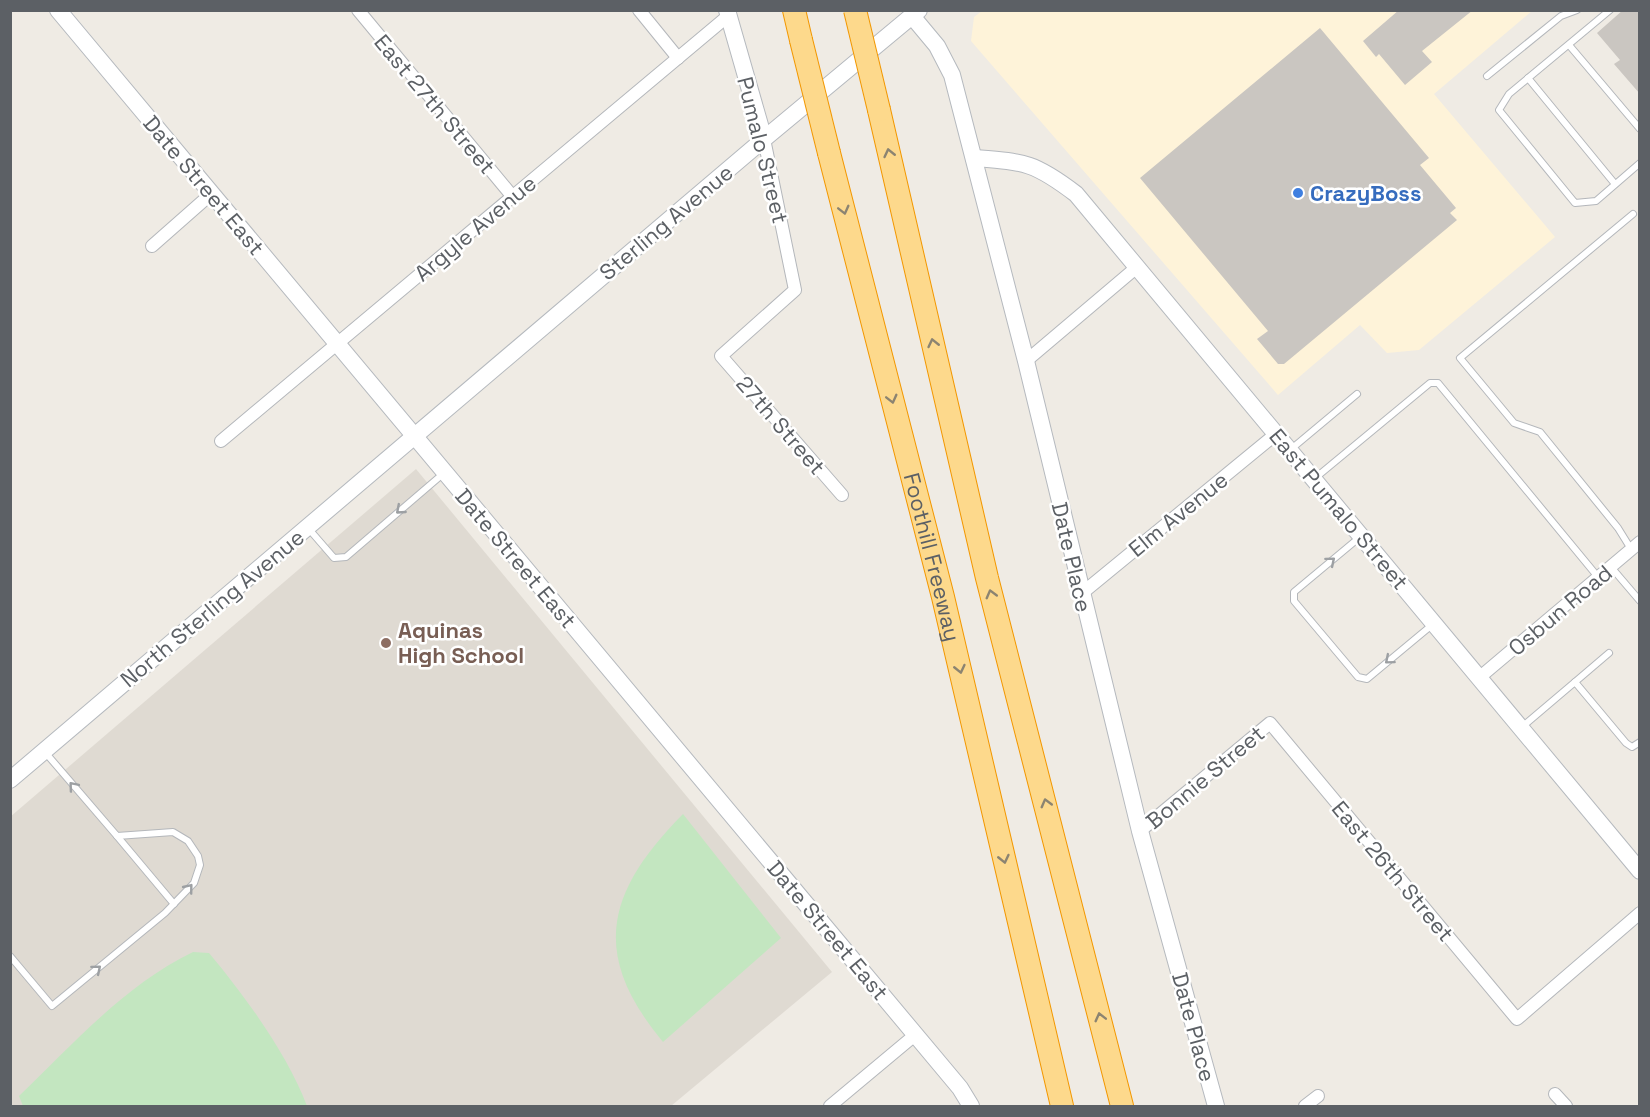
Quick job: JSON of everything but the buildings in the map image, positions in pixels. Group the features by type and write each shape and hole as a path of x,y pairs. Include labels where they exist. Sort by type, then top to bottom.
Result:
{"highway":[{"name":"Foothill Freeway","path":"794,10 943,597 1062,1107"},
{"path":"855,10 987,578 1122,1107"},
{"path":"1114,1074 1131,1107"}],"street":[{"name":"Date Street East","path":"58,10 960,1089 971,1107"},
{"name":"East 27th Street","path":"358,10 513,196"},
{"path":"639,10 678,58"},
{"name":"Argyle Avenue","path":"221,441 678,58 728,13"},
{"name":"Pumalo Street","path":"721,356 795,290 764,139 728,13"},
{"name":"Sterling Avenue","path":"414,437 764,139 916,13"},
{"name":"Date Place","path":"916,13 952,75 1026,361 1140,831 1216,1107"},
{"name":"East Pumalo Street","path":"974,158 1026,163 1050,174 1076,195 1640,871"},
{"path":"152,246 211,194"},
{"path":"1026,361 1137,267"},
{"name":"27th Street","path":"721,356 842,495"},
{"name":"Elm Avenue","path":"1081,594 1276,434"},
{"name":"North Sterling Avenue","path":"10,780 414,437"},
{"name":"Osbun Road","path":"1480,677 1635,546"},
{"name":"Bonnie Street","path":"1140,831 1270,723"},
{"name":"East 26th Street","path":"1270,723 1517,1019 1640,913"},
{"path":"830,1107 915,1035"},
{"path":"1556,1094 1566,1107"},
{"path":"1305,1107 1318,1096"}],"lane":[{"path":"1487,76 1561,16 1577,10"},
{"path":"1610,10 1509,94 1499,110 1575,203 1596,201 1640,163"},
{"path":"1569,45 1640,129"},
{"path":"1528,78 1615,184"},
{"path":"1633,214 1460,358 1514,423 1540,432 1635,546"},
{"path":"1314,479 1430,383 1438,383 1598,577"},
{"path":"1289,450 1357,394"},
{"path":"308,527 334,558 346,557 444,472"},
{"path":"1361,536 1294,592 1294,601 1301,610 1358,676 1366,679 1434,622"},
{"path":"1611,566 1640,601"},
{"path":"1522,728 1609,653"},
{"path":"1575,682 1626,743 1632,747 1640,742"},
{"path":"44,751 174,904"},
{"path":"10,956 52,1006 174,904 197,876 200,865 194,848 173,832 117,836"}],"shaded area":[{"path":"982,11 1532,11 1434,94 1555,237 1419,350 1387,353 1360,325 1278,395 971,41 974,17"},
{"name":"Aquinas High School","path":"416,469 832,972 671,1106 11,1106 10,817"}],"green space":[{"path":"683,814 781,938 663,1042 639,1010 624,980 617,951 617,924 624,897 637,870 657,842"},
{"path":"193,952 209,953 237,988 289,1067 307,1106 23,1106 19,1096 80,1036 122,998 168,965"}],"place":[{"name":"CrazyBoss","path":"1298,193"},
{"name":"Aquinas High School","path":"386,643"}]}
